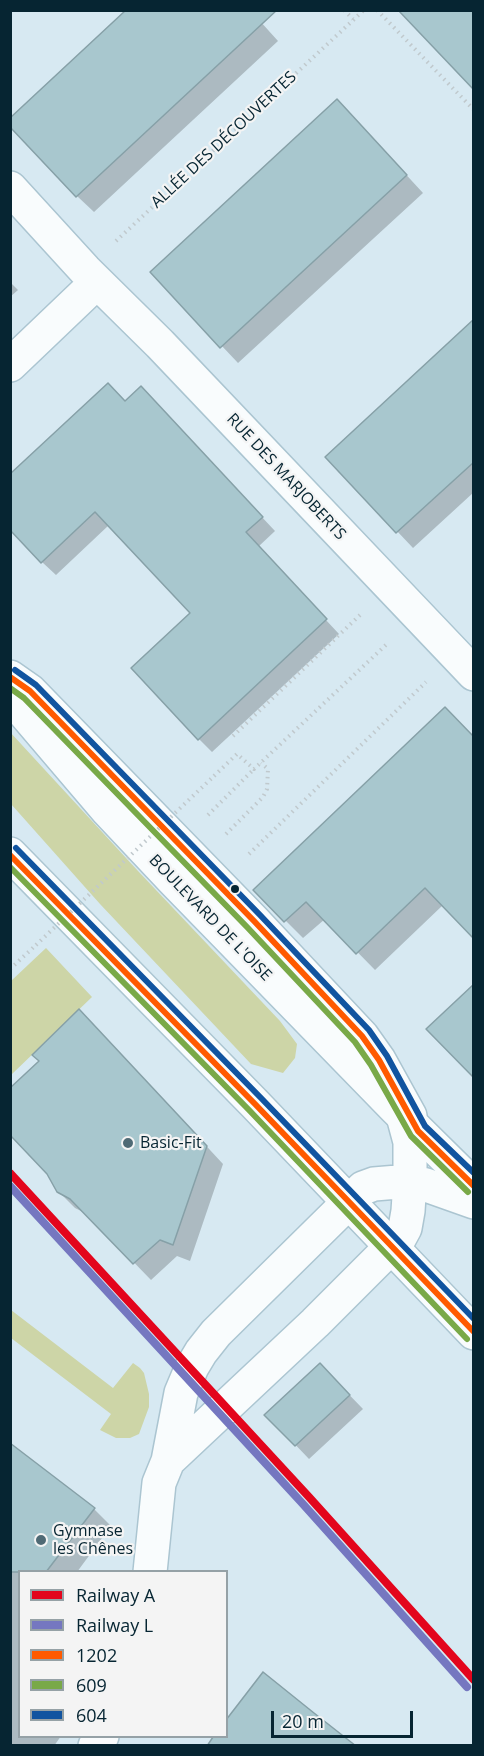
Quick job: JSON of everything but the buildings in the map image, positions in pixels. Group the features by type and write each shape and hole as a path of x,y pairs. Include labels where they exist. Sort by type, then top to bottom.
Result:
{"main road":[{"name":"RUE DES MARJOBERTS","path":"10,188 91,276 160,344 474,674"},
{"path":"10,364 91,276"},
{"name":"BOULEVARD DE L'OISE","path":"10,677 30,691 254,921 362,1036 379,1060 410,1124"},
{"name":"BOULEVARD DE L'OISE","path":"10,696 124,829 410,1124 474,1185"},
{"path":"10,854 474,1333"},
{"path":"168,1461 393,1248 405,1228 408,1211 410,1124"},
{"path":"150,1570 159,1483 168,1461 184,1382 201,1352 216,1333 363,1188 374,1184 410,1181 474,1202"}],"path":[{"path":"344,10 353,19"},
{"name":"ALLÉE DES DÉCOUVERTES","path":"91,276 364,10"},
{"path":"376,10 474,110"},
{"path":"233,736 363,612"},
{"path":"207,815 384,648"},
{"path":"244,858 429,679"},
{"path":"10,969 237,754 254,769"},
{"path":"229,831 263,797 267,789 268,769 261,763"}],"green space":[{"path":"10,732 280,1021 297,1044 295,1058 283,1073 251,1064 100,904 11,804"},
{"path":"46,948 92,997 11,1075 11,981"},
{"path":"11,1310 113,1388 133,1363 140,1368 144,1373 149,1394 149,1407 139,1434 130,1438 116,1438 100,1430 111,1414 11,1338"}],"rail line":[{"name":"A","path":"10,1173 309,1497 474,1680"},
{"name":"L","path":"10,1186 302,1503 467,1687"}],"transit line":[{"name":"604","path":"15,670 36,685 369,1030 387,1056 425,1126 474,1173"},
{"name":"1202","path":"10,677 30,691 254,921 362,1036 379,1060 418,1131 474,1186"},
{"name":"609","path":"10,688 24,698 247,927 355,1042 371,1065 411,1136 468,1192"},
{"name":"604","path":"16,848 474,1319"},
{"name":"1202","path":"10,855 255,1104 474,1332"},
{"name":"609","path":"10,867 249,1110 467,1339"}],"place":[{"name":"Basic-Fit","path":"128,1143"},
{"name":"Gymnase les Chênes","path":"41,1540"}]}
